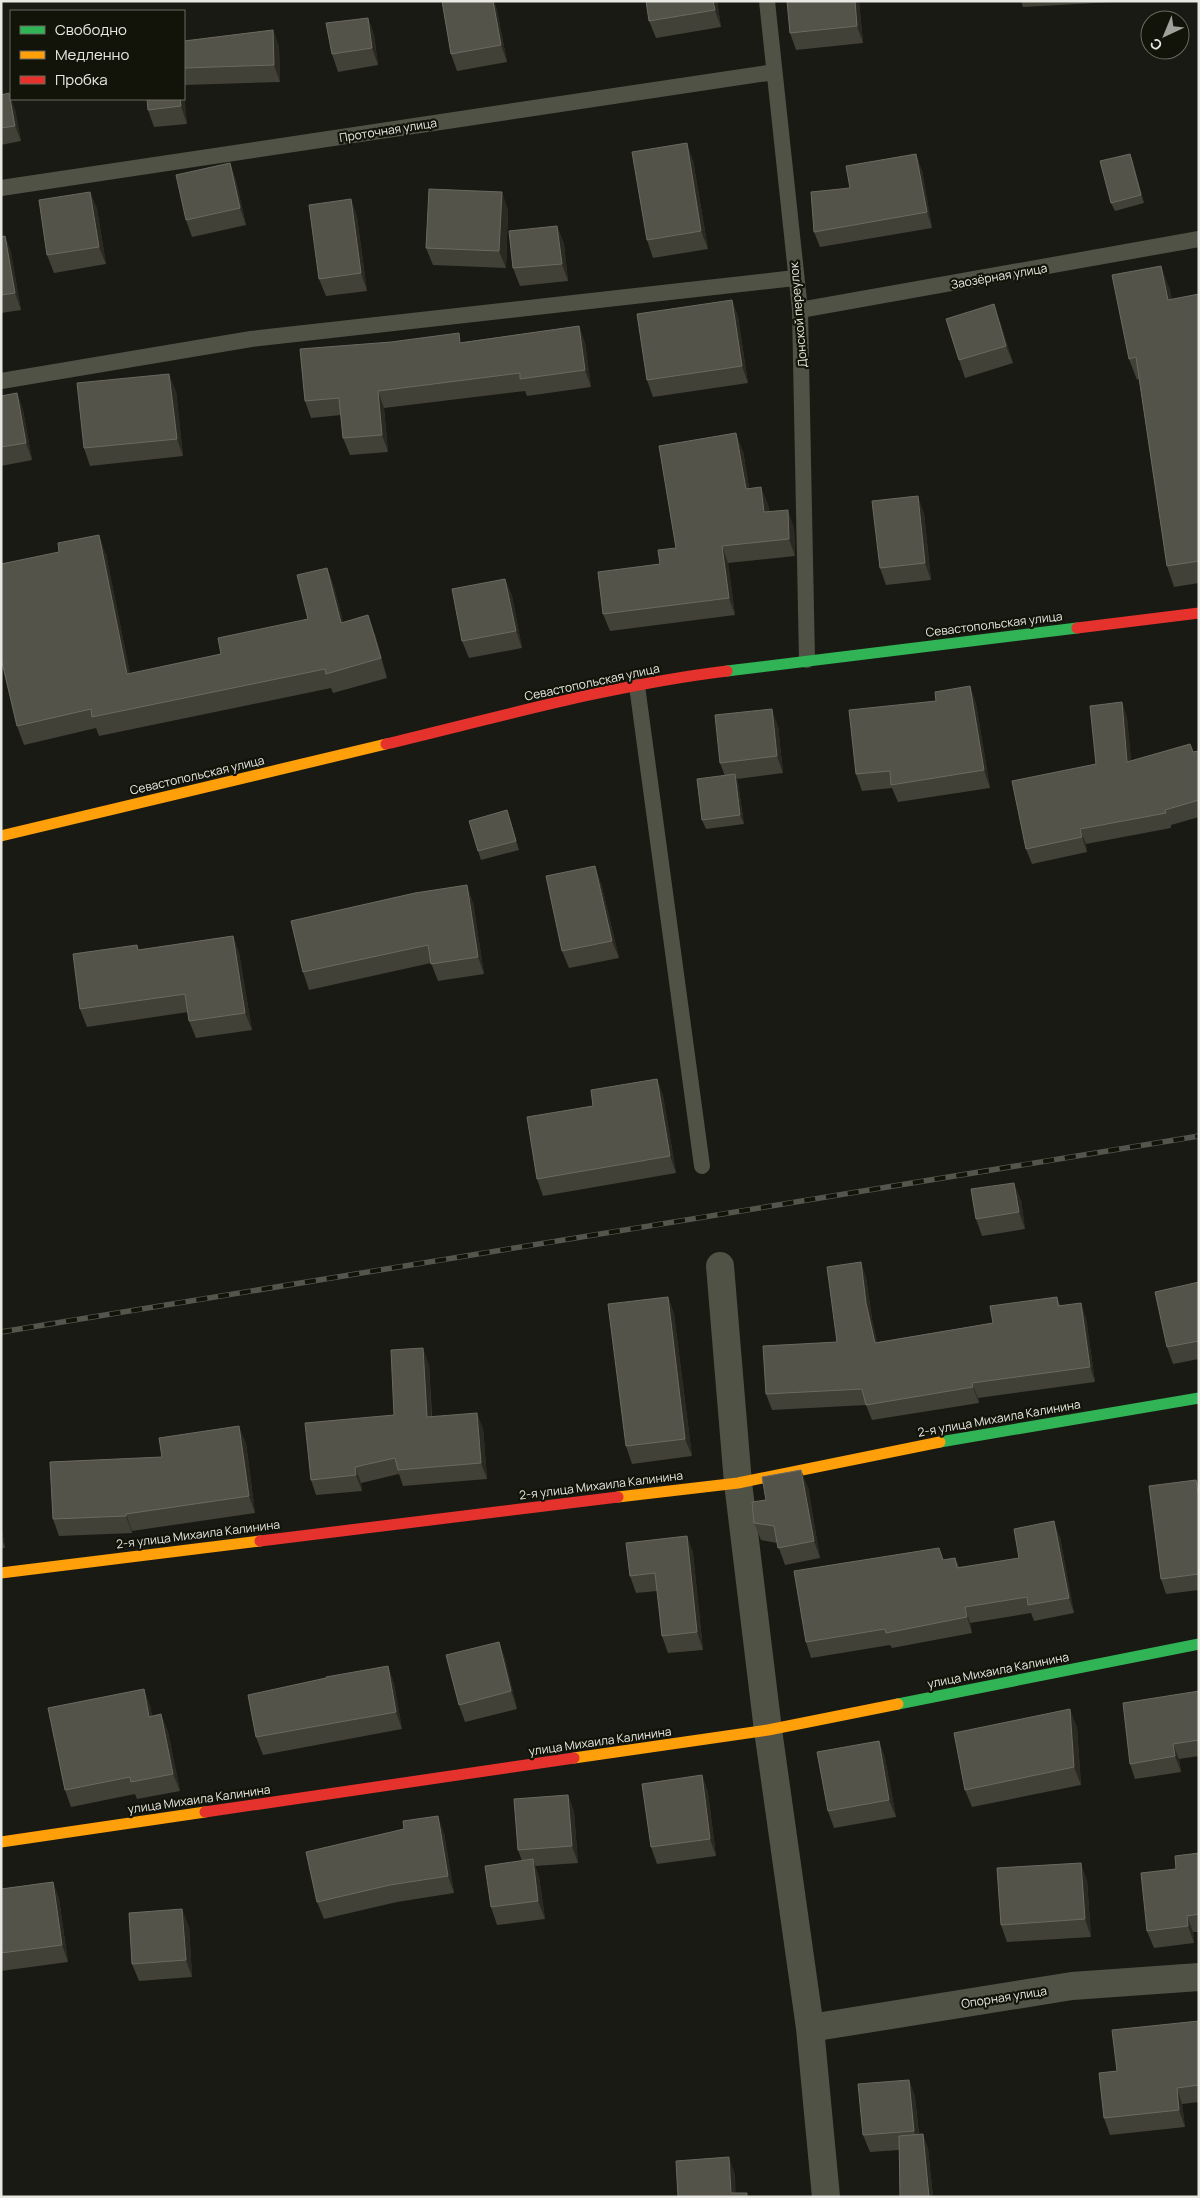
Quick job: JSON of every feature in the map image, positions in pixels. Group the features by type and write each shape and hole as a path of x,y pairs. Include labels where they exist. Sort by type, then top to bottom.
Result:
{"street":[{"name":"Севастопольская улица","path":"1,836 571,700 684,676 1199,613"},
{"path":"720,1266 738,1483 768,1730 810,2028 826,2197"},
{"name":"2-я улица Михаила Калинина","path":"1,1573 448,1516 738,1483 923,1445 1199,1398"},
{"name":"улица Михаила Калинина","path":"1,1842 768,1730 1199,1644"},
{"name":"Опорная улица","path":"810,2028 1072,1986 1199,1976"}],"lane":[{"name":"Донской переулок","path":"767,1 795,278 800,310 807,660"},
{"name":"Проточная улица","path":"1,188 774,72"},
{"name":"Заозёрная улица","path":"800,310 1199,239"},
{"path":"1,381 251,339 795,278"},
{"path":"638,686 702,1166"}],"building":[{"path":"442,1 493,1 501,45 451,54"},
{"path":"646,1 713,1 715,10 649,21"},
{"path":"787,1 855,1 857,26 790,33"},
{"path":"368,18 372,48 332,54 326,23"},
{"path":"273,30 274,65 185,68 185,41"},
{"path":"9,93 15,126 1,128 1,95"},
{"path":"147,100 180,100 181,106 148,110"},
{"path":"687,143 701,231 647,240 632,152"},
{"path":"916,154 927,212 814,232 811,192 850,188 846,166"},
{"path":"1130,154 1141,195 1111,203 1100,161"},
{"path":"230,163 240,208 186,220 176,175"},
{"path":"429,189 502,192 499,251 426,248"},
{"path":"90,192 99,247 47,255 39,200"},
{"path":"351,199 361,273 319,279 309,205"},
{"path":"557,226 562,264 513,268 509,231"},
{"path":"5,236 15,293 1,295 1,237"},
{"path":"1161,266 1168,300 1199,294 1199,561 1167,566 1136,357 1129,359 1112,275"},
{"path":"732,300 742,366 647,380 637,314"},
{"path":"994,304 1006,346 959,360 946,319"},
{"path":"579,326 585,370 520,379 520,373 378,391 382,435 343,438 339,398 305,401 300,349 391,342 459,333 460,343"},
{"path":"169,374 177,439 84,448 77,383"},
{"path":"17,393 26,443 1,447 1,396"},
{"path":"736,433 746,489 761,487 764,512 788,510 789,539 722,546 729,598 603,614 598,572 660,564 658,550 676,548 659,446"},
{"path":"918,496 925,563 880,568 872,501"},
{"path":"99,535 127,674 221,654 218,638 308,619 297,575 327,568 341,623 368,615 381,658 326,674 325,669 92,717 91,709 17,726 1,658 1,564 59,552 58,543"},
{"path":"505,579 516,631 462,641 452,589"},
{"path":"970,686 984,770 891,785 890,771 856,774 849,710 936,701 935,692"},
{"path":"1122,702 1127,762 1190,744 1193,752 1199,751 1199,800 1165,810 1166,813 1080,829 1082,837 1026,849 1012,781 1096,764 1090,706"},
{"path":"772,709 777,756 720,763 715,715"},
{"path":"735,774 740,815 702,820 697,779"},
{"path":"507,810 516,841 478,851 469,821"},
{"path":"595,866 612,941 562,951 546,876"},
{"path":"467,885 478,957 431,964 428,945 303,972 291,921 415,893"},
{"path":"233,936 245,1013 189,1021 185,994 80,1009 73,954 137,945 138,950"},
{"path":"657,1079 670,1156 537,1179 527,1117 593,1106 591,1090"},
{"path":"1014,1183 1019,1212 976,1219 971,1189"},
{"path":"861,1262 866,1303 875,1343 993,1323 990,1306 1057,1297 1058,1306 1081,1303 1090,1367 972,1383 973,1387 866,1405 862,1389 766,1394 763,1346 837,1342 827,1267"},
{"path":"1199,1282 1199,1341 1167,1347 1155,1292"},
{"path":"668,1297 685,1439 626,1446 608,1304"},
{"path":"423,1348 427,1417 477,1413 481,1463 398,1470 395,1458 355,1467 356,1475 311,1480 305,1423 394,1415 391,1350"},
{"path":"239,1426 249,1496 126,1514 126,1516 53,1519 50,1462 162,1457 159,1438"},
{"path":"801,1470 814,1541 778,1548 774,1526 754,1523 752,1502 766,1500 762,1477"},
{"path":"1196,1480 1199,1499 1199,1574 1161,1579 1149,1486"},
{"path":"1054,1521 1069,1598 1028,1605 1027,1597 965,1607 967,1617 886,1633 885,1629 806,1642 794,1571 939,1548 943,1560 955,1558 957,1568 1019,1558 1014,1529"},
{"path":"687,1536 697,1632 662,1636 655,1573 630,1576 626,1543"},
{"path":"499,1642 511,1691 459,1705 446,1655"},
{"path":"388,1666 396,1712 256,1737 248,1695 326,1677"},
{"path":"144,1689 149,1717 161,1714 173,1774 131,1782 130,1777 65,1790 48,1708"},
{"path":"1199,1691 1199,1740 1173,1744 1175,1756 1130,1764 1123,1703"},
{"path":"1070,1709 1074,1767 965,1790 954,1733"},
{"path":"879,1741 889,1800 828,1811 817,1752"},
{"path":"702,1775 710,1839 651,1847 642,1784"},
{"path":"568,1795 572,1846 518,1850 514,1799"},
{"path":"438,1816 448,1876 390,1885 317,1902 306,1852 404,1829 403,1821"},
{"path":"1199,1853 1199,1914 1187,1916 1188,1926 1147,1931 1141,1873 1176,1869 1175,1856"},
{"path":"533,1859 538,1901 491,1907 485,1866"},
{"path":"1081,1863 1085,1919 1001,1925 997,1868"},
{"path":"53,1882 62,1945 1,1953 1,1889"},
{"path":"182,1909 186,1960 132,1964 129,1913"},
{"path":"1199,2021 1199,2085 1177,2088 1179,2110 1104,2118 1099,2073 1117,2071 1112,2030"},
{"path":"909,2080 914,2131 863,2135 858,2084"},
{"path":"923,2134 929,2197 900,2197 899,2136"},
{"path":"729,2157 731,2193 747,2193 747,2197 678,2197 676,2161"}],"railway":[{"path":"1,1332 1199,1136"}],"traffic: fast":[{"path":"727,671 1077,628"},
{"path":"940,1442 1199,1398"},
{"path":"898,1704 1199,1644"}],"traffic: slow":[{"path":"1,836 386,744"},
{"path":"618,1497 738,1483 940,1442"},
{"path":"1,1573 260,1541"},
{"path":"574,1758 768,1730 898,1704"},
{"path":"1,1842 205,1812"}],"traffic: jam":[{"path":"1077,628 1199,613"},
{"path":"386,744 598,693 727,671"},
{"path":"260,1541 618,1497"},
{"path":"205,1812 574,1758"}]}
